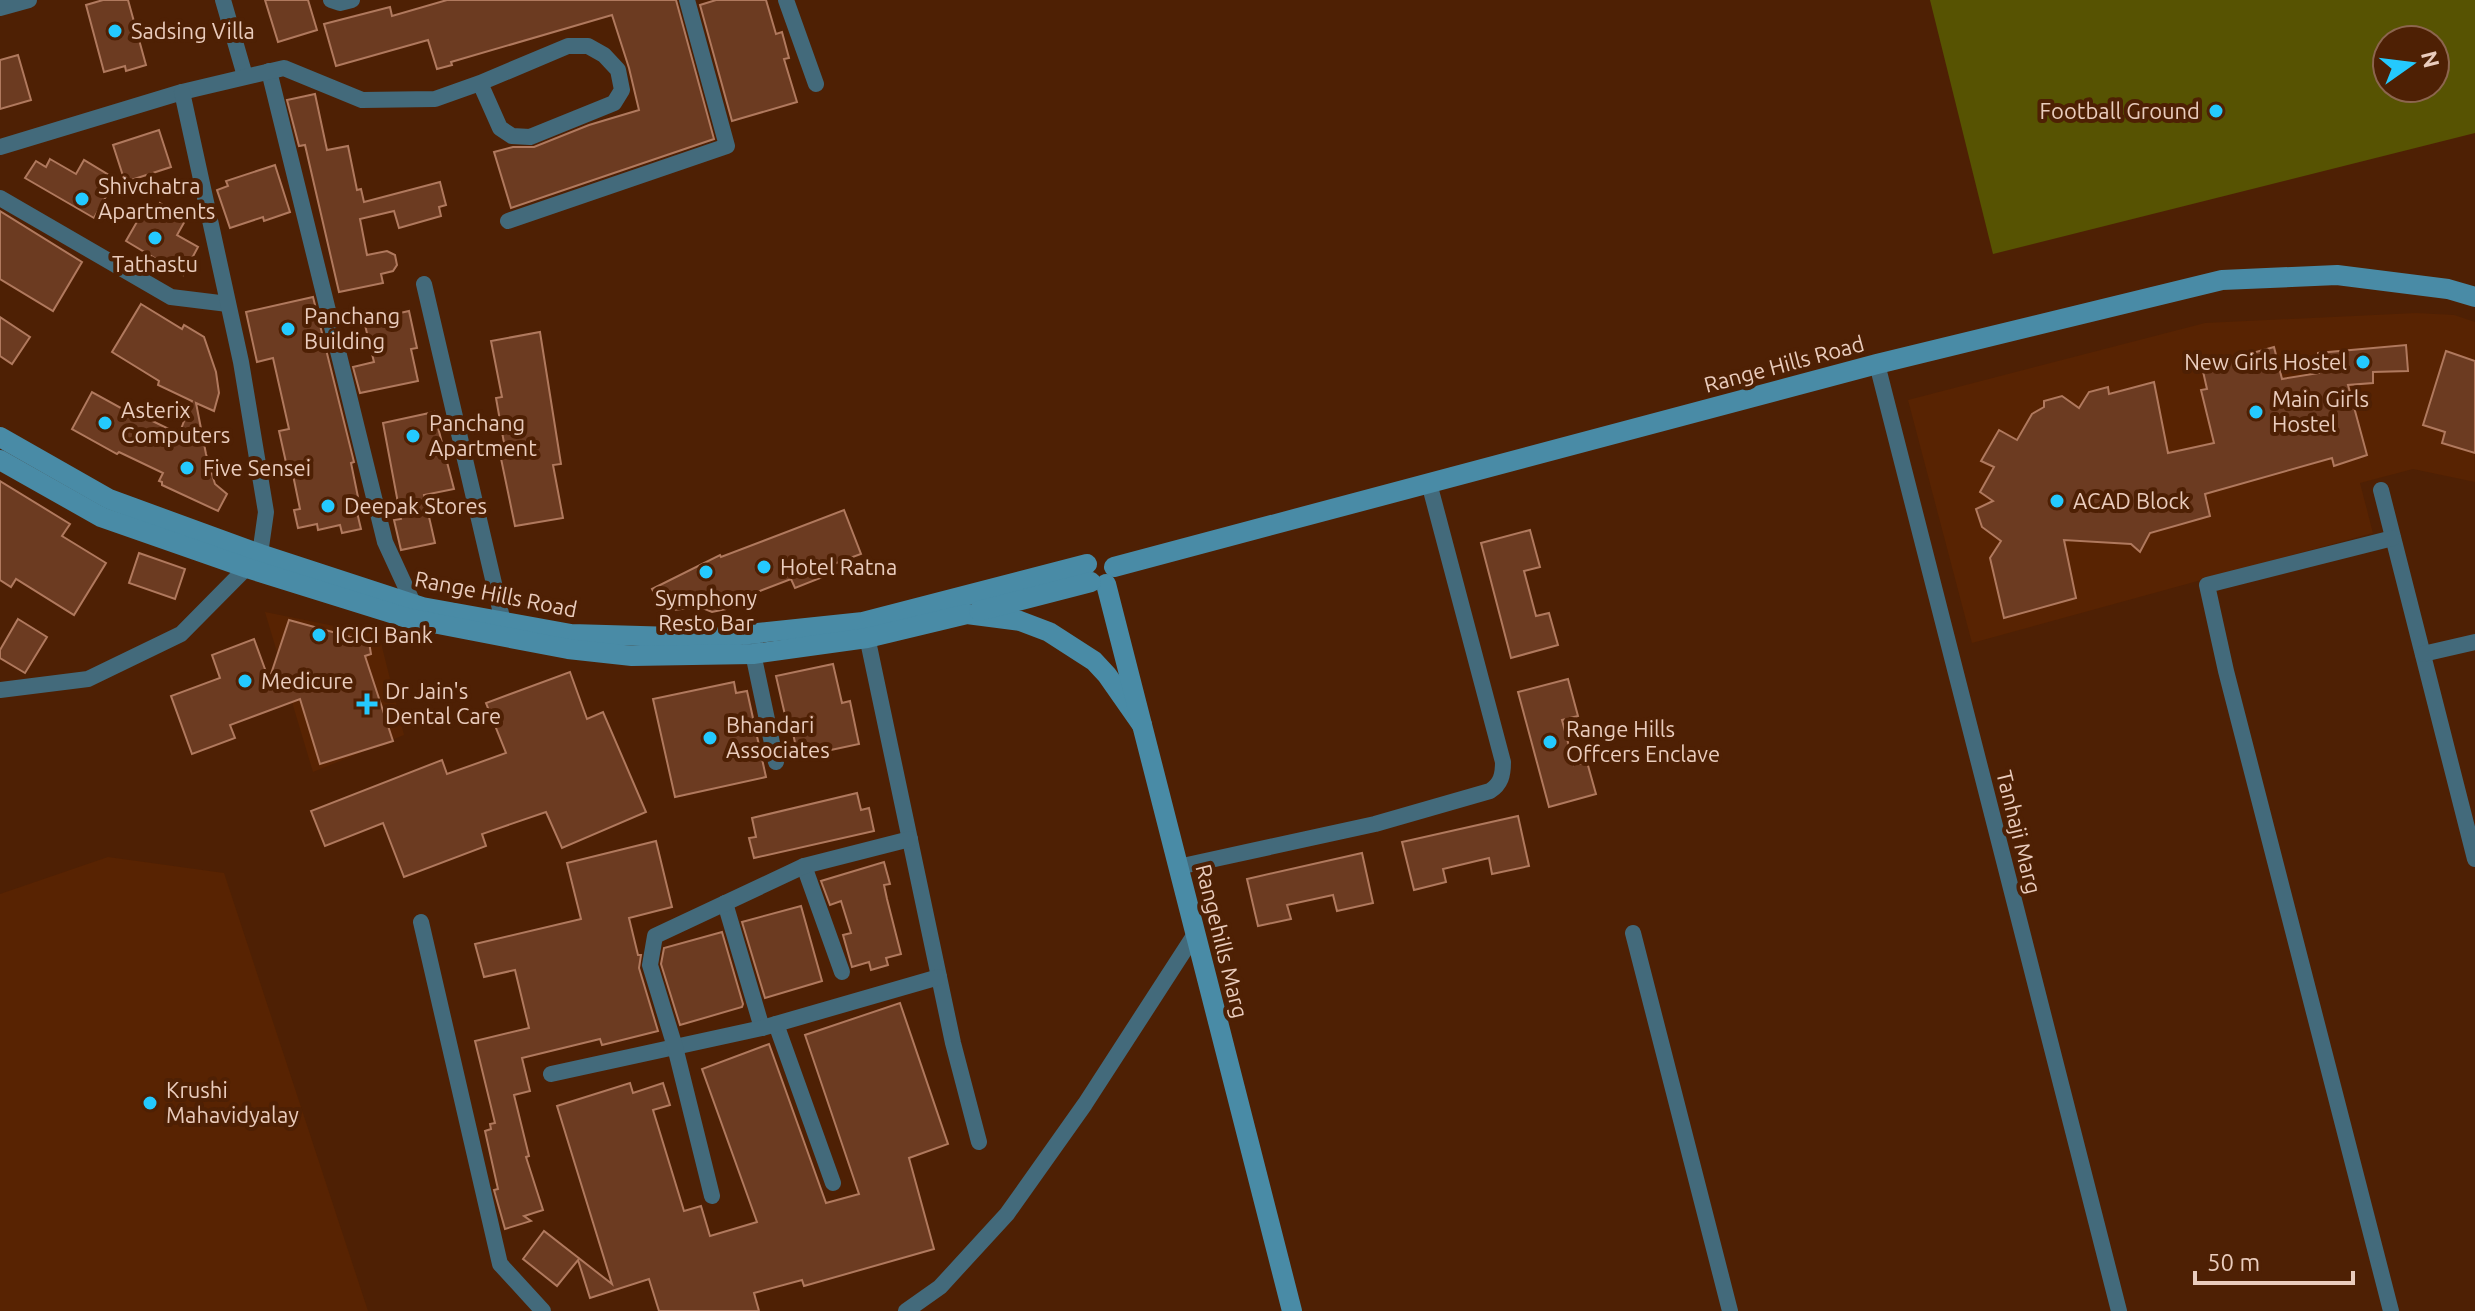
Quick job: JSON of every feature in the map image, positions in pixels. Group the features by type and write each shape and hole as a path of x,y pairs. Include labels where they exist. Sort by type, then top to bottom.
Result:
{"main road":[{"name":"Range Hills Road","path":"0,437 109,499 254,561 414,605 571,634 710,638 751,644 967,614 1099,574 1429,483 1877,364 2222,280 2337,275 2448,289 2475,297"},
{"path":"0,460 101,517 254,561 407,618 568,649 632,656 751,644"},
{"name":"Range Hills Road","path":"865,630 918,608 1099,574"},
{"name":"Rangehills Marg","path":"1099,574 1142,725 1292,1311"},
{"path":"967,614 1020,621 1049,632 1077,649 1107,675 1142,725"}],"street":[{"path":"0,8 29,0"},
{"path":"223,0 245,76"},
{"path":"331,0 340,3 352,0"},
{"path":"508,221 727,146 687,0"},
{"path":"786,0 816,84"},
{"path":"0,147 182,92 284,68 362,100 435,99 568,46 588,46 604,55 618,70 622,90 614,103 521,138 500,128 480,83"},
{"path":"269,71 385,542 414,605"},
{"path":"0,690 88,679 181,634 254,561 266,512 241,362 182,92"},
{"path":"0,198 171,297 228,304"},
{"path":"424,284 503,622"},
{"name":"Tanhaji Marg","path":"1877,364 2119,1311"},
{"path":"1178,867 1375,824 1497,787 1503,762 1429,483"},
{"path":"2381,490 2475,859"},
{"path":"2391,1311 2230,687 2207,585 2393,538"},
{"path":"865,630 953,1043 979,1142"},
{"path":"2423,654 2475,642"},
{"path":"751,644 776,762"},
{"path":"712,1196 675,1047 650,965 655,936 804,866 910,839"},
{"path":"804,866 842,972"},
{"path":"725,903 769,1026 833,1183"},
{"path":"421,922 500,1264 543,1311"},
{"path":"1633,933 1730,1311"},
{"path":"906,1311 940,1287 1007,1214 1085,1104 1195,934"},
{"path":"551,1074 769,1026 939,977"}],"shaded area":[{"name":"Football Ground","path":"1930,0 2475,0 2475,133 1993,254"},
{"path":"2416,313 2454,315 2475,322 2475,482 2413,469 2360,483 2373,533 1972,643 1908,400 2205,323"},
{"path":"265,612 379,635 404,735 313,772"},
{"name":"Krushi Mahavidyalay","path":"108,857 224,873 368,1311 0,1311 0,894"}],"building":[{"name":"Sadsing Villa","path":"103,0 128,0 146,65 126,71 125,66 104,72 86,5"},
{"path":"265,0 308,0 317,30 278,42"},
{"path":"447,0 676,0 714,139 511,208 494,152 513,147 534,147 589,125 639,110 629,68 612,15 451,62 452,65 437,69 428,40 336,66 324,24 390,7 392,16"},
{"path":"716,0 766,0 776,34 782,32 789,58 784,59 797,102 732,121 700,5"},
{"path":"18,55 31,100 0,109 0,60"},
{"path":"315,94 327,150 348,146 357,190 361,189 364,202 440,182 446,205 439,207 441,216 399,228 394,211 360,219 367,255 387,251 395,255 397,265 393,271 381,274 383,283 339,292 305,145 299,146 287,100"},
{"path":"159,130 171,167 125,182 113,145"},
{"name":"Shivchatra Apartments","path":"50,159 76,174 84,160 122,183 101,189 108,193 94,218 25,178 36,161 46,167"},
{"path":"275,165 290,212 230,228 217,190 228,186 226,181"},
{"name":"Tathastu","path":"160,203 186,219 177,235 198,247 183,275 126,241 142,213 151,218"},
{"path":"0,211 82,262 53,311 0,279"},
{"path":"313,297 354,462 351,463 359,502 355,504 361,529 342,533 340,525 318,530 317,524 298,528 294,510 300,509 279,431 289,429 273,358 257,362 246,312"},
{"path":"141,304 182,329 184,325 204,337 216,372 219,393 214,411 196,403 215,484 227,494 218,511 162,485 159,481 163,473 119,452 117,454 72,429 92,392 139,418 140,415 179,434 192,401 158,385 159,381 112,352"},
{"path":"409,311 417,348 411,349 418,381 360,393 353,367 374,362 364,321"},
{"path":"0,317 30,337 12,364 0,356"},
{"path":"540,332 561,464 553,465 563,518 515,526 498,444 504,443 496,398 502,397 491,341"},
{"path":"2406,345 2408,371 2373,372 2373,383 2348,385 2367,455 2334,466 2332,458 2205,494 2210,516 2150,533 2140,552 2131,544 2064,540 2076,598 2004,618 1990,558 2001,541 1982,527 1976,509 1993,501 1980,492 1994,467 1981,461 1999,430 2017,440 2032,414 2044,407 2044,401 2062,396 2079,408 2089,392 2108,387 2109,394 2154,382 2168,453 2214,443 2201,390 2207,389 2202,367 2274,347 2282,379 2319,373 2318,353"},
{"path":"2446,351 2475,361 2475,453 2442,443 2445,432 2423,425"},
{"path":"434,412 454,489 424,495 435,543 401,550 394,520 401,519 383,423"},
{"path":"0,481 70,524 62,536 106,563 74,615 16,579 11,587 0,580"},
{"path":"844,510 861,554 831,565 833,573 795,588 791,579 734,601 736,607 712,612 700,607 664,611 652,589 720,555"},
{"path":"1530,530 1540,567 1524,571 1536,616 1549,613 1558,645 1511,658 1481,543"},
{"path":"139,553 185,569 175,599 129,583"},
{"path":"18,619 47,637 25,673 0,658 0,650"},
{"path":"289,620 369,642 371,654 365,656 393,741 320,764 300,699 230,725 235,738 192,754 171,696 220,678 212,655 254,639 269,680"},
{"path":"833,664 842,703 850,701 859,744 798,757 789,714 785,715 776,676"},
{"path":"570,672 587,719 603,712 646,812 562,848 546,812 482,834 486,846 404,877 383,823 325,846 311,811 442,760 447,774 506,753 486,703"},
{"name":"Range Hills Offcers Enclave","path":"1568,679 1578,716 1562,720 1574,765 1587,762 1596,794 1549,807 1518,692"},
{"name":"Bhandari Associates","path":"734,682 736,693 747,691 766,777 675,797 653,699"},
{"path":"857,793 861,810 869,808 874,831 754,858 749,838 756,837 752,818"},
{"path":"1518,816 1529,866 1492,874 1489,858 1443,869 1446,882 1414,890 1402,842"},
{"path":"656,841 672,907 629,918 638,955 641,955 639,968 658,1031 602,1045 600,1039 522,1058 530,1091 514,1095 529,1156 526,1157 543,1210 524,1216 531,1221 505,1229 494,1190 498,1189 485,1131 495,1123 475,1041 529,1028 515,970 484,977 475,944 581,919 567,863"},
{"path":"1362,853 1373,903 1337,911 1333,895 1287,905 1291,919 1258,926 1247,879"},
{"path":"884,862 890,884 884,885 901,954 886,958 888,965 871,970 869,962 852,967 843,935 851,933 841,901 830,905 821,881"},
{"path":"801,906 822,981 765,998 742,922"},
{"path":"722,932 742,1007 680,1025 661,964 664,948"},
{"path":"900,1003 948,1144 909,1158 934,1249 804,1286 802,1280 754,1293 759,1311 659,1311 649,1279 590,1298 578,1260 557,1286 523,1259 544,1231 612,1284 557,1106 630,1083 633,1093 663,1083 670,1105 653,1110 684,1211 701,1206 710,1236 757,1222 702,1069 769,1044 826,1203 859,1194 805,1035"}],"place":[{"name":"Sadsing Villa","path":"115,31"},
{"name":"Football Ground","path":"2216,111"},
{"name":"Shivchatra Apartments","path":"82,199"},
{"name":"Tathastu","path":"155,238"},
{"name":"Panchang Building","path":"288,329"},
{"name":"New Girls Hostel","path":"2363,362"},
{"name":"Main Girls Hostel","path":"2256,412"},
{"name":"Asterix Computers","path":"105,423"},
{"name":"Panchang Apartment","path":"413,436"},
{"name":"Five Sensei","path":"187,468"},
{"name":"ACAD Block","path":"2057,501"},
{"name":"Deepak Stores","path":"328,506"},
{"name":"Hotel Ratna","path":"764,567"},
{"name":"Symphony Resto Bar","path":"706,572"},
{"name":"ICICI Bank","path":"319,635"},
{"name":"Medicure","path":"245,681"},
{"name":"Dr Jain's Dental Care","path":"367,704"},
{"name":"Bhandari Associates","path":"710,738"},
{"name":"Range Hills Offcers Enclave","path":"1550,742"},
{"name":"Krushi Mahavidyalay","path":"150,1103"}]}
